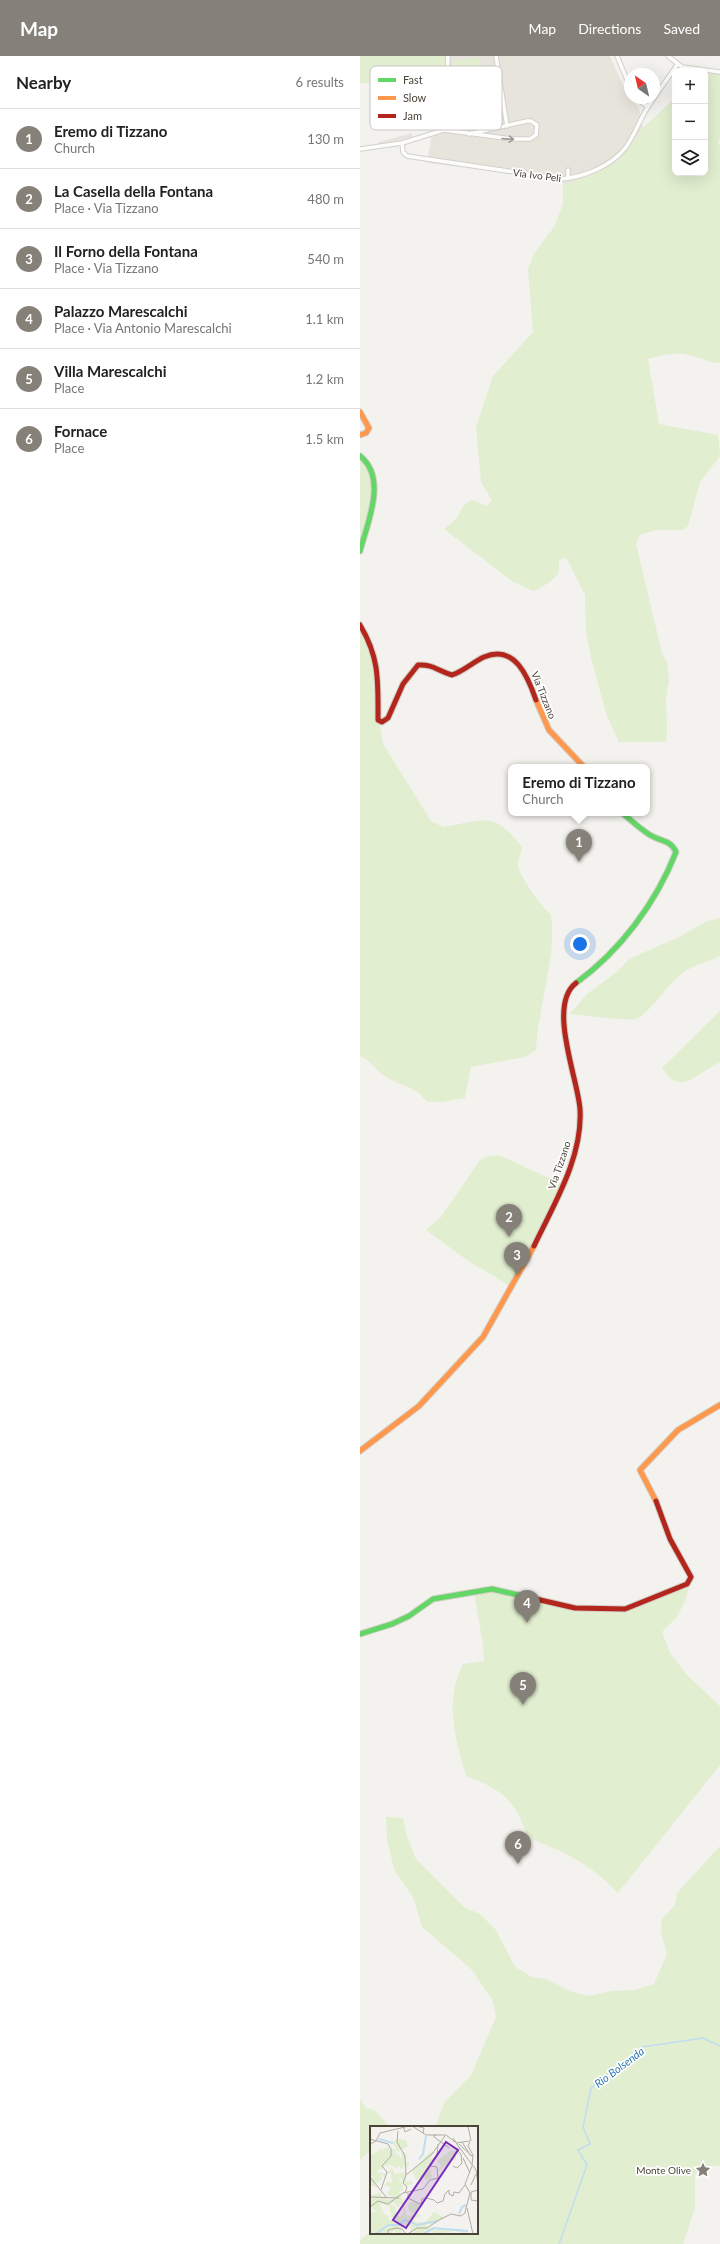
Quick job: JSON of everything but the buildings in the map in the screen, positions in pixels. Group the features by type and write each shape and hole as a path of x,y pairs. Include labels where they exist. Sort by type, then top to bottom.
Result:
{"street":[{"path":"447,66 448,56"},
{"path":"496,56 498,66"},
{"path":"617,56 624,73"},
{"path":"668,56 677,65 720,72"},
{"name":"Via Ivo Peli","path":"402,143 403,152 407,156 568,178 592,171 618,156 626,147 648,108 677,65"},
{"path":"502,94 507,126"},
{"path":"643,104 648,108"},
{"path":"360,149 402,143 444,130 512,139 530,139 536,135 536,125 531,121 502,127"},
{"path":"469,134 488,130"},
{"path":"568,170 568,178"},
{"path":"360,412 369,428 366,433 360,435"},
{"path":"360,456 365,460 375,489 371,519 360,551"},
{"name":"Via Tizzano","path":"360,625 374,649 379,669 378,720 382,722 388,718 403,684 418,666 430,664 442,672 452,675 488,656 506,655 517,661 523,668 541,714 550,731 581,764"},
{"name":"Via Tizzano","path":"360,1451 418,1406 484,1337 526,1264 557,1199 573,1158 580,1124 577,1090 573,1078 564,1027 564,1002 566,994 571,987 597,968 638,920 665,880 676,852 668,841 651,836 626,816"},
{"path":"360,1634 392,1624 409,1616 433,1599 492,1590 575,1608 625,1609 687,1584 691,1576 670,1539 653,1494 640,1470 678,1430 720,1405"}],"shaded area":[{"path":"446,56 610,56 624,88 624,104 636,104 639,108 643,128 621,158 603,170 563,186 562,178 427,163 432,133 440,130 502,130 502,66 445,66"},
{"path":"530,124 528,128 501,135 502,131"},
{"path":"412,133 412,137 379,145 379,142"},
{"path":"609,157 610,159 604,163 576,175 574,171"}],"green space":[{"path":"360,56 446,56 445,66 370,66 370,84 360,83"},
{"path":"479,57 480,66 452,66 452,62"},
{"path":"708,71 720,72 720,140 718,142 720,146 720,363 679,354 663,355 648,359 659,424 718,435 720,456 700,482 688,526 683,530 656,530 640,535 636,544 662,653 667,662 669,680 666,699 666,742 619,742 607,716 591,658 586,631 585,595 567,559 564,558 559,560 559,571 551,581 533,591 513,582 444,529 456,519 464,505 472,500 487,506 492,500 481,482 476,427 493,376 533,332 528,269 535,252 554,227 563,204 563,186 603,170 621,158 643,128 672,101 672,176 708,176"},
{"path":"360,459 368,467 375,490 360,554"},
{"path":"360,626 373,645 380,666 377,706 383,744 431,821 443,827 487,820 495,822 503,827 522,847 518,863 519,870 542,906 551,915 551,947 537,1034 536,1050 525,1057 471,1067 465,1098 441,1102 427,1102 418,1092 391,1080 360,1056"},
{"path":"720,918 720,956 684,972 641,1016 635,1019 614,1019 570,1014 587,994 617,972 629,959 679,937 705,922"},
{"path":"720,1011 720,1062 690,1080 683,1082 676,1081 669,1077 662,1068"},
{"path":"499,1155 562,1184 513,1288 467,1260 426,1230 441,1217 480,1160 489,1156"},
{"path":"690,1584 685,1601 677,1617 662,1632 670,1653 687,1675 720,1706 720,1765 618,1893 597,1873 576,1859 527,1837 518,1814 506,1798 498,1791 466,1776 455,1733 453,1706 457,1678 463,1664 484,1661 483,1645 474,1592 517,1594 612,1613 634,1602"},
{"path":"386,1817 403,1818 407,1837 416,1859 464,1907 480,1914 496,1930 515,1967 532,1977 546,1979 569,1991 589,1996 612,1991 635,1990 654,1984 667,1954 661,1932 662,1919 675,1905 677,1893 720,1846 720,2166 700,2166 695,2174 695,2208 683,2244 360,2244 360,2240 370,2232 370,2234 478,2234 478,2126 435,2126 445,2102 471,2075 496,2017 493,2001 472,1970 422,1927 414,1899 394,1869 387,1839"},
{"path":"360,2099 366,2108 374,2110 389,2126 370,2126 370,2151 360,2160"}],"waterway":[{"name":"Rio Bolsenda","path":"559,2244 587,2165 578,2150 590,2144 583,2127 591,2088 642,2047 703,2038 720,2046"}],"traffic: fast":[{"path":"360,456 368,465 373,476 374,489 373,502 360,551"},
{"path":"576,983 607,956 635,925 658,889 676,852 671,845 646,833 626,816"},
{"path":"360,1634 392,1624 409,1616 433,1599 492,1589 536,1599"}],"traffic: slow":[{"path":"360,412 369,428 366,433 360,435"},
{"path":"536,700 549,730 581,764"},
{"path":"360,1451 419,1406 483,1337 534,1246"},
{"path":"656,1501 640,1470 678,1430 720,1405"}],"traffic: jam":[{"path":"360,625 367,637 374,660 378,682 378,720 382,722 388,718 403,684 418,665 432,667 452,675 484,657 495,654 504,655 519,665 529,682 536,700"},
{"path":"534,1246 566,1180 577,1145 580,1127 578,1096 566,1043 564,1025 564,1008 568,994 576,983"},
{"path":"536,1599 575,1608 625,1609 687,1584 691,1577 670,1539 656,1501"}],"place":[{"name":"Eremo di Tizzano","path":"579,862"},
{"name":"La Casella della Fontana","path":"509,1237"},
{"name":"Il Forno della Fontana","path":"517,1275"},
{"name":"Palazzo Marescalchi","path":"527,1623"},
{"name":"Villa Marescalchi","path":"523,1705"},
{"name":"Fornace","path":"518,1864"},
{"name":"Monte Olive","path":"703,2170"}]}
